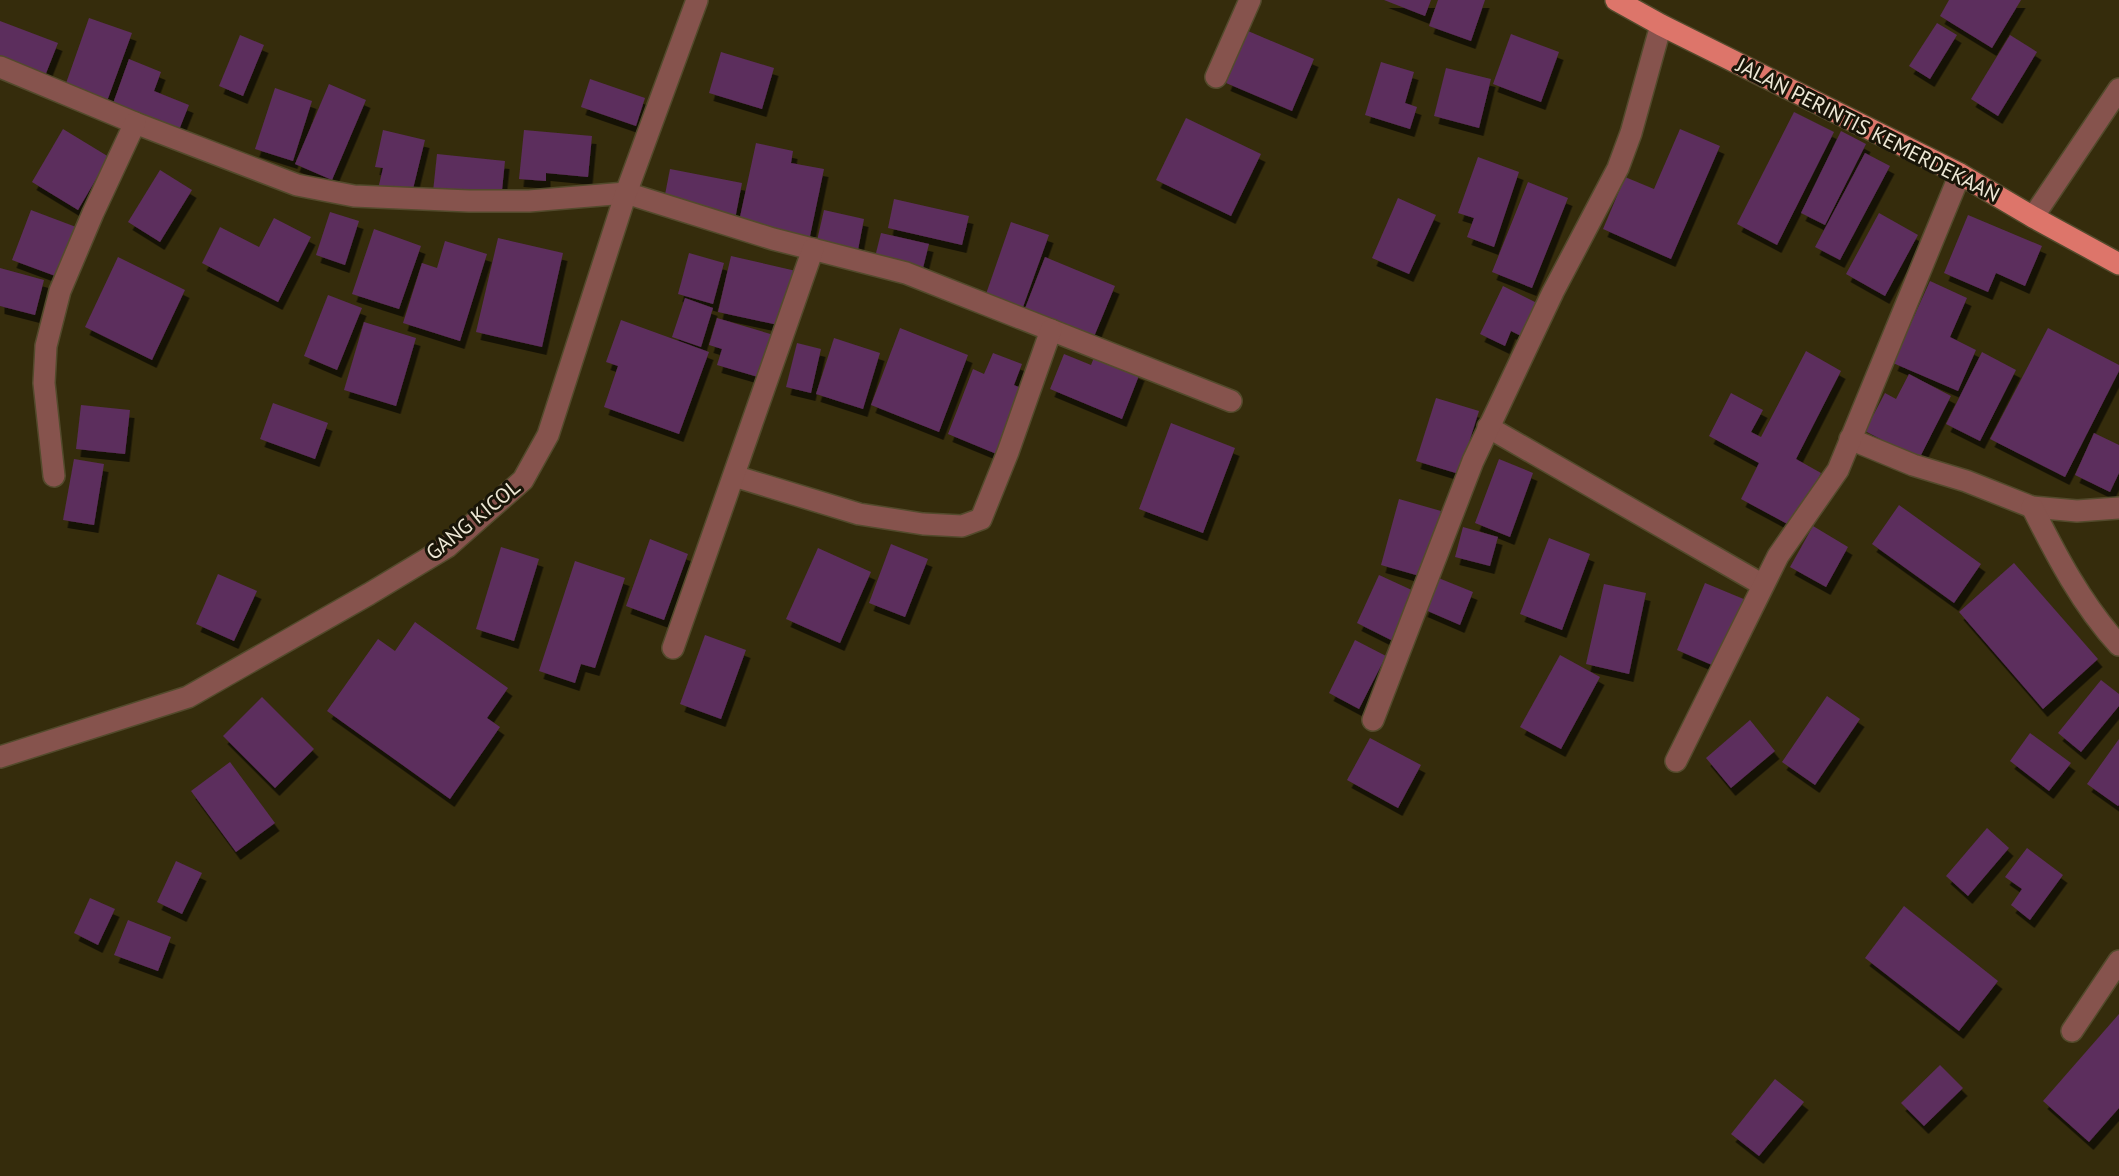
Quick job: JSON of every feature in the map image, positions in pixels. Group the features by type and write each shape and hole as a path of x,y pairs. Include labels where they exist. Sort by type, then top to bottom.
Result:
{"main road":[{"name":"JALAN PERINTIS KEMERDEKAAN","path":"1616,0 1960,174 2119,264"}],"street":[{"name":"GANG KICOL","path":"0,757 188,697 447,547 523,480 548,435 626,193 697,0"},
{"path":"1216,77 1250,0"},
{"path":"1373,720 1488,427 1553,292 1618,168 1631,133 1661,25"},
{"path":"0,67 135,123 297,185 354,196 529,201 626,193 773,239 906,273 1231,401"},
{"path":"2033,217 2119,89"},
{"path":"54,476 44,383 46,346 60,290 135,123"},
{"path":"1676,761 1778,556 1838,470 1960,174"},
{"path":"673,648 813,249"},
{"path":"734,476 859,514 923,524 962,526 981,519 1051,330"},
{"path":"1488,427 1763,586"},
{"path":"1850,439 1913,465 1966,481 2032,507 2077,511 2119,508"},
{"path":"2032,507 2058,558 2102,627 2119,645"},
{"path":"2072,1031 2119,961"}],"building":[{"path":"1384,0 1431,0 1425,16"},
{"path":"1438,0 1485,0 1471,41 1429,26"},
{"path":"1949,0 2021,0 1992,48 1940,16"},
{"path":"89,18 132,33 106,104 64,89"},
{"path":"0,21 58,43 43,81 0,63"},
{"path":"1937,23 1957,35 1930,79 1909,66"},
{"path":"1248,31 1314,59 1292,111 1226,83"},
{"path":"1511,34 1559,52 1541,102 1493,84"},
{"path":"240,35 264,45 243,96 219,86"},
{"path":"2010,35 2037,52 1998,116 1971,99"},
{"path":"721,52 774,68 762,109 709,93"},
{"path":"129,59 161,72 154,91 189,105 177,135 111,109"},
{"path":"1381,62 1414,72 1405,103 1417,107 1410,129 1365,115"},
{"path":"1446,68 1491,79 1479,128 1434,116"},
{"path":"590,79 645,98 636,126 581,107"},
{"path":"329,84 366,100 332,180 295,164"},
{"path":"275,88 312,101 293,161 255,149"},
{"path":"1794,112 1834,132 1777,245 1737,224"},
{"path":"1186,118 1261,154 1231,216 1156,180"},
{"path":"63,129 109,157 78,210 32,182"},
{"path":"1680,129 1720,146 1671,259 1603,229 1625,177 1654,189"},
{"path":"383,130 425,140 411,197 378,189 383,168 375,167"},
{"path":"524,130 592,136 588,177 546,173 546,181 519,179"},
{"path":"1841,131 1866,144 1825,225 1801,213"},
{"path":"756,143 793,151 791,163 824,169 809,241 738,226"},
{"path":"1865,153 1890,166 1840,260 1815,247"},
{"path":"437,154 505,161 501,200 433,192"},
{"path":"1478,157 1519,172 1494,247 1467,237 1474,218 1458,213"},
{"path":"670,169 742,183 735,219 663,205"},
{"path":"160,170 192,190 160,242 128,222"},
{"path":"1528,182 1568,198 1532,288 1492,272"},
{"path":"1398,198 1436,215 1409,274 1372,258"},
{"path":"894,199 969,216 962,245 888,228"},
{"path":"31,210 76,227 58,277 12,260"},
{"path":"824,210 864,219 857,255 816,245"},
{"path":"330,212 359,221 345,265 316,255"},
{"path":"1879,213 1918,235 1885,296 1846,274"},
{"path":"1968,215 2042,246 2025,286 1996,273 1988,292 1944,273"},
{"path":"274,218 311,237 278,302 202,263 220,227 259,247"},
{"path":"1011,222 1049,235 1023,307 986,294"},
{"path":"374,229 421,246 399,309 352,294"},
{"path":"881,233 929,244 922,272 874,261"},
{"path":"498,238 563,253 542,347 476,332"},
{"path":"445,241 487,254 460,341 403,323 422,263 437,268"},
{"path":"689,253 724,263 713,304 678,294"},
{"path":"731,256 796,271 783,326 718,312"},
{"path":"118,257 185,290 152,360 85,327"},
{"path":"1045,257 1115,286 1091,344 1022,316"},
{"path":"0,268 44,280 35,315 0,306"},
{"path":"1930,281 1967,298 1950,337 1976,350 1958,391 1893,363"},
{"path":"1503,286 1541,305 1525,338 1511,331 1505,346 1480,334"},
{"path":"328,295 362,308 337,370 304,356"},
{"path":"685,298 713,308 701,347 672,337"},
{"path":"717,318 777,336 758,377 717,365 722,349 709,345"},
{"path":"621,320 709,352 679,434 604,407 618,366 606,362"},
{"path":"364,322 416,338 396,406 344,390"},
{"path":"900,328 968,355 939,432 871,405"},
{"path":"2048,328 2119,365 2119,371 2065,477 1990,439"},
{"path":"834,338 880,353 863,409 816,394"},
{"path":"797,343 821,349 811,393 786,387"},
{"path":"1806,351 1841,371 1796,459 1821,473 1793,527 1741,499 1759,463 1709,436 1731,393 1763,410 1751,432 1761,437"},
{"path":"1982,352 2016,370 1980,441 1946,424"},
{"path":"993,353 1022,364 1014,385 1026,390 999,455 948,434 973,369 984,374"},
{"path":"1064,354 1091,365 1095,355 1140,373 1122,419 1050,389"},
{"path":"1909,374 1951,396 1919,459 1865,431 1885,393 1896,399"},
{"path":"1436,398 1479,411 1459,474 1416,461"},
{"path":"273,403 328,423 315,459 260,439"},
{"path":"81,405 130,410 125,454 76,449"},
{"path":"1171,423 1235,448 1203,533 1139,509"},
{"path":"2094,433 2119,445 2119,473 2110,492 2075,475"},
{"path":"74,459 104,464 94,525 63,520"},
{"path":"1499,459 1533,473 1510,537 1475,523"},
{"path":"1399,499 1441,511 1423,577 1381,565"},
{"path":"1899,505 1981,564 1954,603 1872,544"},
{"path":"1813,526 1848,547 1826,587 1790,567"},
{"path":"1463,527 1498,537 1490,566 1455,557"},
{"path":"1549,538 1590,554 1562,630 1520,614"},
{"path":"650,539 688,554 664,620 626,606"},
{"path":"891,544 928,559 905,617 869,603"},
{"path":"501,547 539,559 514,641 476,629"},
{"path":"818,548 871,572 840,643 786,619"},
{"path":"575,561 625,578 595,668 581,664 575,683 539,671"},
{"path":"2014,563 2098,659 2043,709 1959,612"},
{"path":"218,574 257,591 234,641 196,624"},
{"path":"1379,575 1416,592 1393,641 1357,623"},
{"path":"1436,577 1473,592 1460,625 1423,609"},
{"path":"1705,583 1746,600 1719,668 1677,650"},
{"path":"1604,584 1646,593 1629,674 1586,664"},
{"path":"415,622 508,688 487,718 500,727 450,799 327,711 378,639 395,651"},
{"path":"705,635 746,650 721,719 680,704"},
{"path":"1355,640 1386,656 1359,709 1329,693"},
{"path":"1560,655 1600,677 1561,749 1520,727"},
{"path":"2101,680 2119,694 2119,706 2081,752 2058,733"},
{"path":"1827,696 1860,719 1815,785 1782,762"},
{"path":"262,697 314,749 275,788 223,736"},
{"path":"1750,720 1775,751 1731,788 1706,758"},
{"path":"2030,733 2071,763 2049,791 2010,761"},
{"path":"1370,738 1421,765 1398,808 1347,780"},
{"path":"2119,739 2119,805 2118,806 2087,784"},
{"path":"230,762 275,823 236,852 191,791"},
{"path":"1987,828 2009,848 1968,896 1946,876"},
{"path":"2027,848 2063,875 2030,920 2011,905 2022,889 2005,877"},
{"path":"176,861 202,873 182,914 157,902"},
{"path":"90,898 115,909 98,945 74,933"},
{"path":"1904,906 1998,981 1959,1031 1865,958"},
{"path":"128,920 171,937 158,971 114,955"},
{"path":"2119,1014 2119,1108 2089,1142 2043,1101"},
{"path":"1940,1065 1963,1088 1924,1126 1901,1103"},
{"path":"1775,1079 1804,1102 1759,1156 1731,1134"}]}
